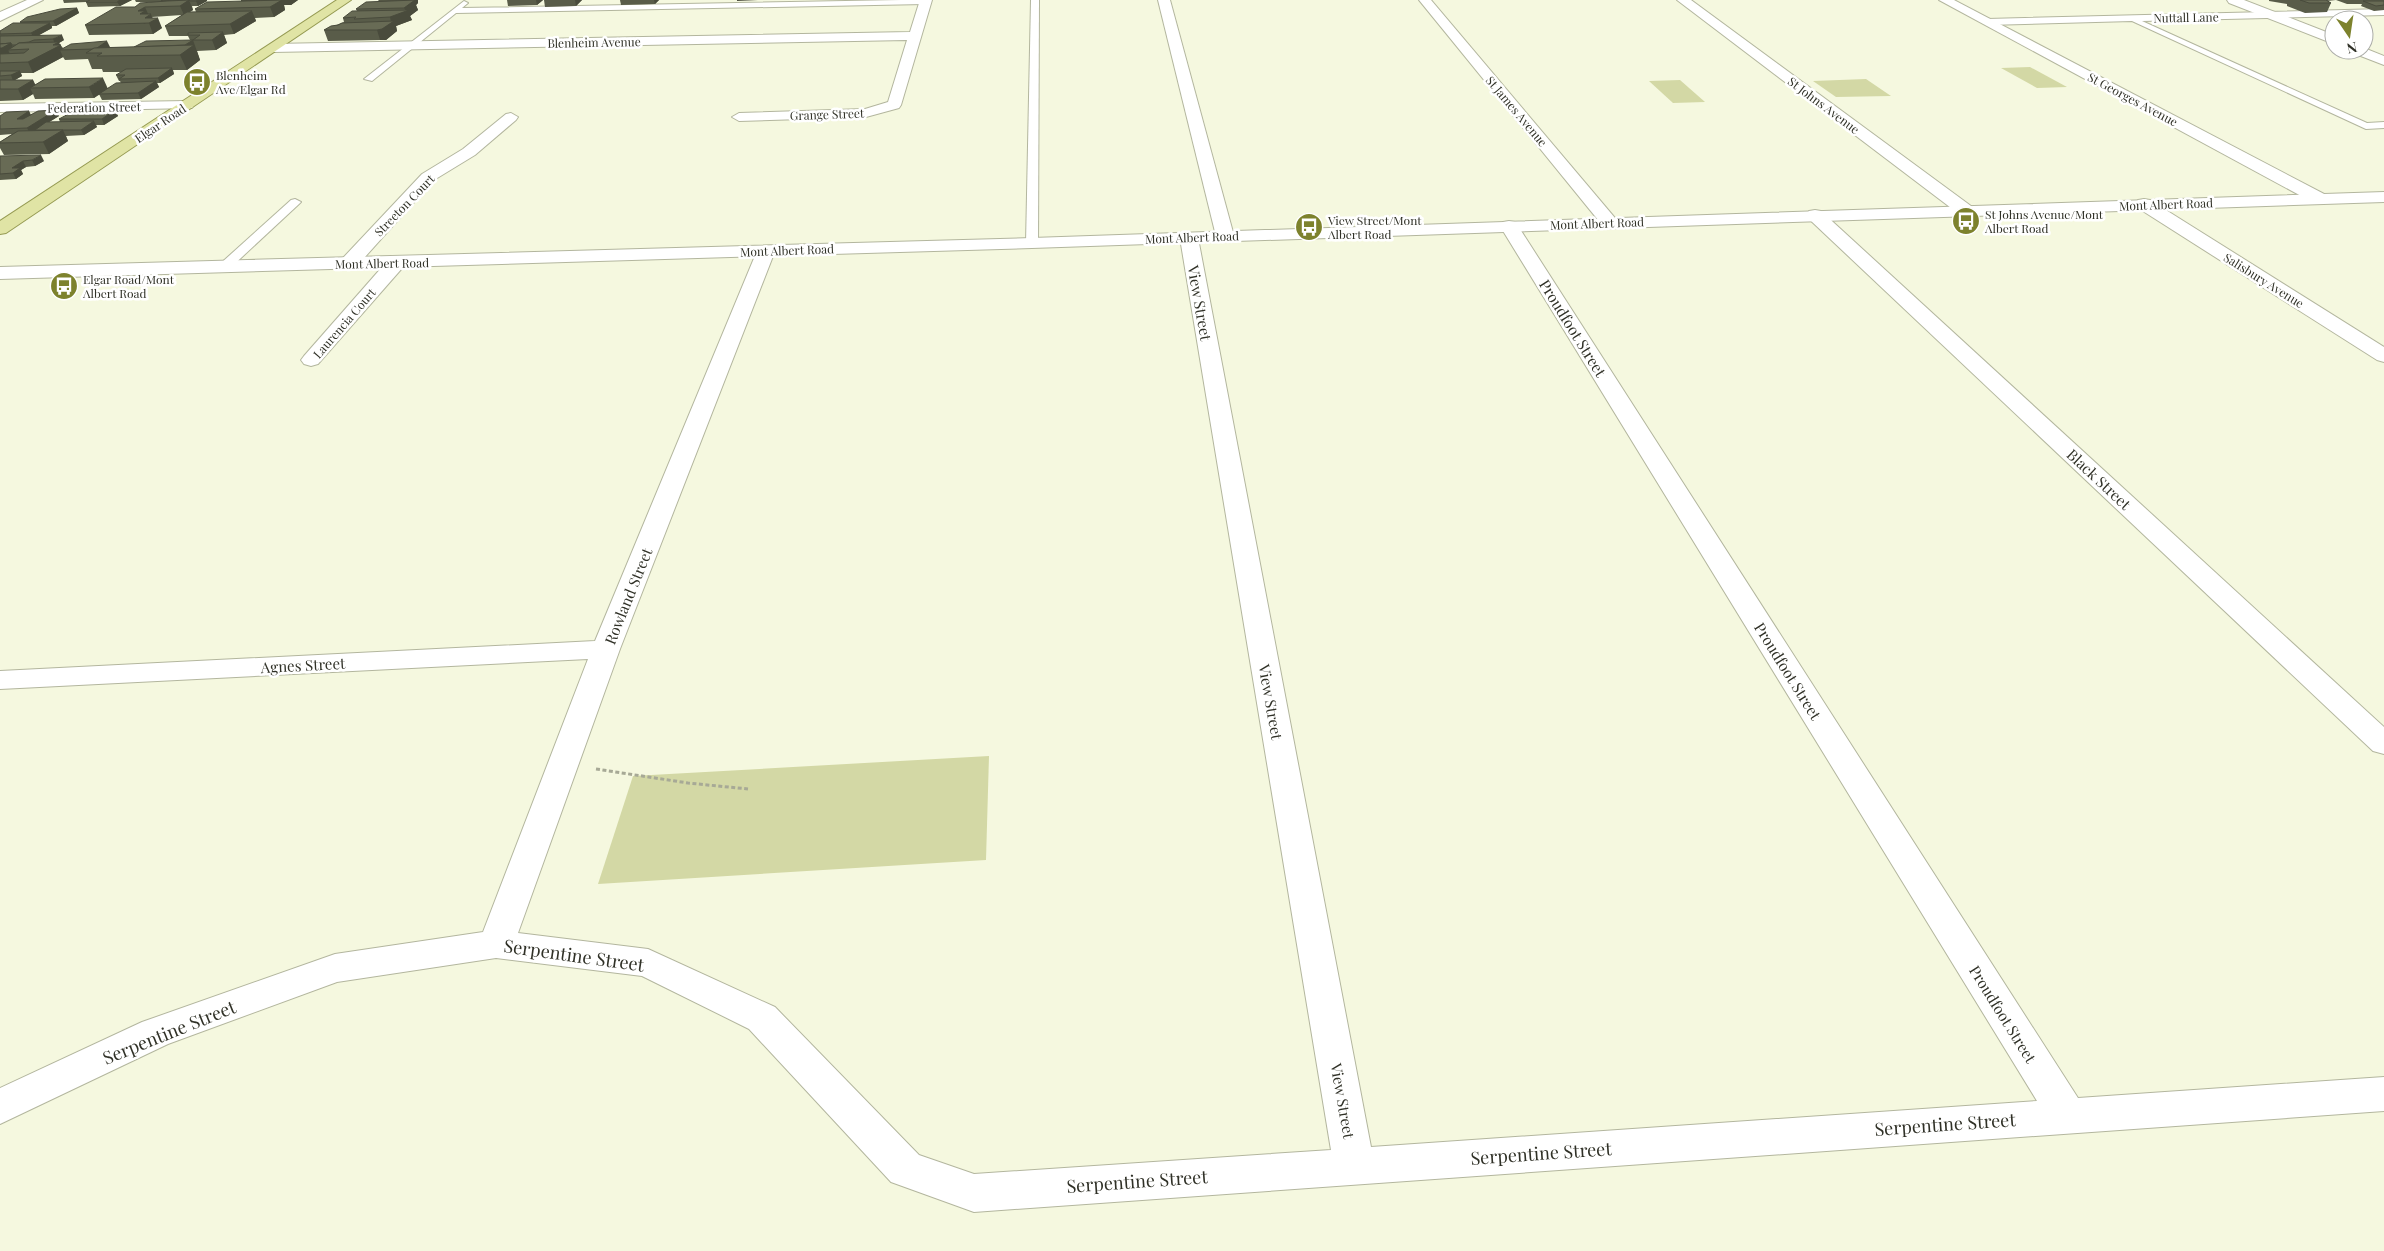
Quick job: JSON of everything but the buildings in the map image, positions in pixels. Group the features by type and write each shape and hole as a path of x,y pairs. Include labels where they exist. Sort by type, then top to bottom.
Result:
{"main road":[{"name":"Elgar Road","path":"0,229 345,0"}],"street":[{"path":"0,17 37,0"},
{"path":"1164,0 1225,236"},
{"name":"St James Avenue","path":"1425,0 1609,222"},
{"name":"St Johns Avenue","path":"1682,0 1965,210"},
{"name":"St Georges Avenue","path":"1946,0 2320,199"},
{"path":"2233,0 2324,36"},
{"name":"Grange Street","path":"739,116 866,113 894,105 925,1"},
{"name":"Blenheim Avenue","path":"273,48 915,36"},
{"name":"Federation Street","path":"0,108 187,105"},
{"name":"Streeton Court","path":"349,263 428,177 469,152 511,117"},
{"name":"Mont Albert Road","path":"0,273 1189,238 2384,196"},
{"name":"Salisbury Avenue","path":"2144,204 2384,356"},
{"name":"Black Street","path":"1814,215 2384,744"},
{"name":"Proudfoot Street","path":"1509,226 2067,1115"},
{"name":"View Street","path":"1189,238 1354,1167"},
{"name":"Rowland Street","path":"496,944 606,649 766,251"},
{"name":"Laurencia Court","path":"311,360 397,262"},
{"name":"Agnes Street","path":"0,680 606,649"},
{"name":"Serpentine Street","path":"0,1107 155,1033 334,968 496,944 648,963 762,1018 905,1169 974,1193 2384,1094"}],"lane":[{"path":"369,79 468,0"},
{"path":"1032,243 1035,0"},
{"path":"454,12 925,1"},
{"name":"Nuttall Lane","path":"1987,22 2384,12"},
{"path":"2131,18 2366,126 2384,125"},
{"path":"224,267 295,202"}],"path":[{"path":"564,764 688,783 748,789"}],"green space":[{"path":"2030,67 2067,87 2037,88 2001,68"},
{"path":"1866,79 1891,96 1836,97 1813,81"},
{"path":"1680,80 1705,102 1673,103 1649,81"},
{"path":"989,756 986,860 598,884 633,776"}],"place":[{"name":"Blenheim Ave/Elgar Rd","path":"197,82"},
{"name":"St Johns Avenue/Mont Albert Road","path":"1966,221"},
{"name":"View Street/Mont Albert Road","path":"1309,227"},
{"name":"Elgar Road/Mont Albert Road","path":"64,286"}]}
